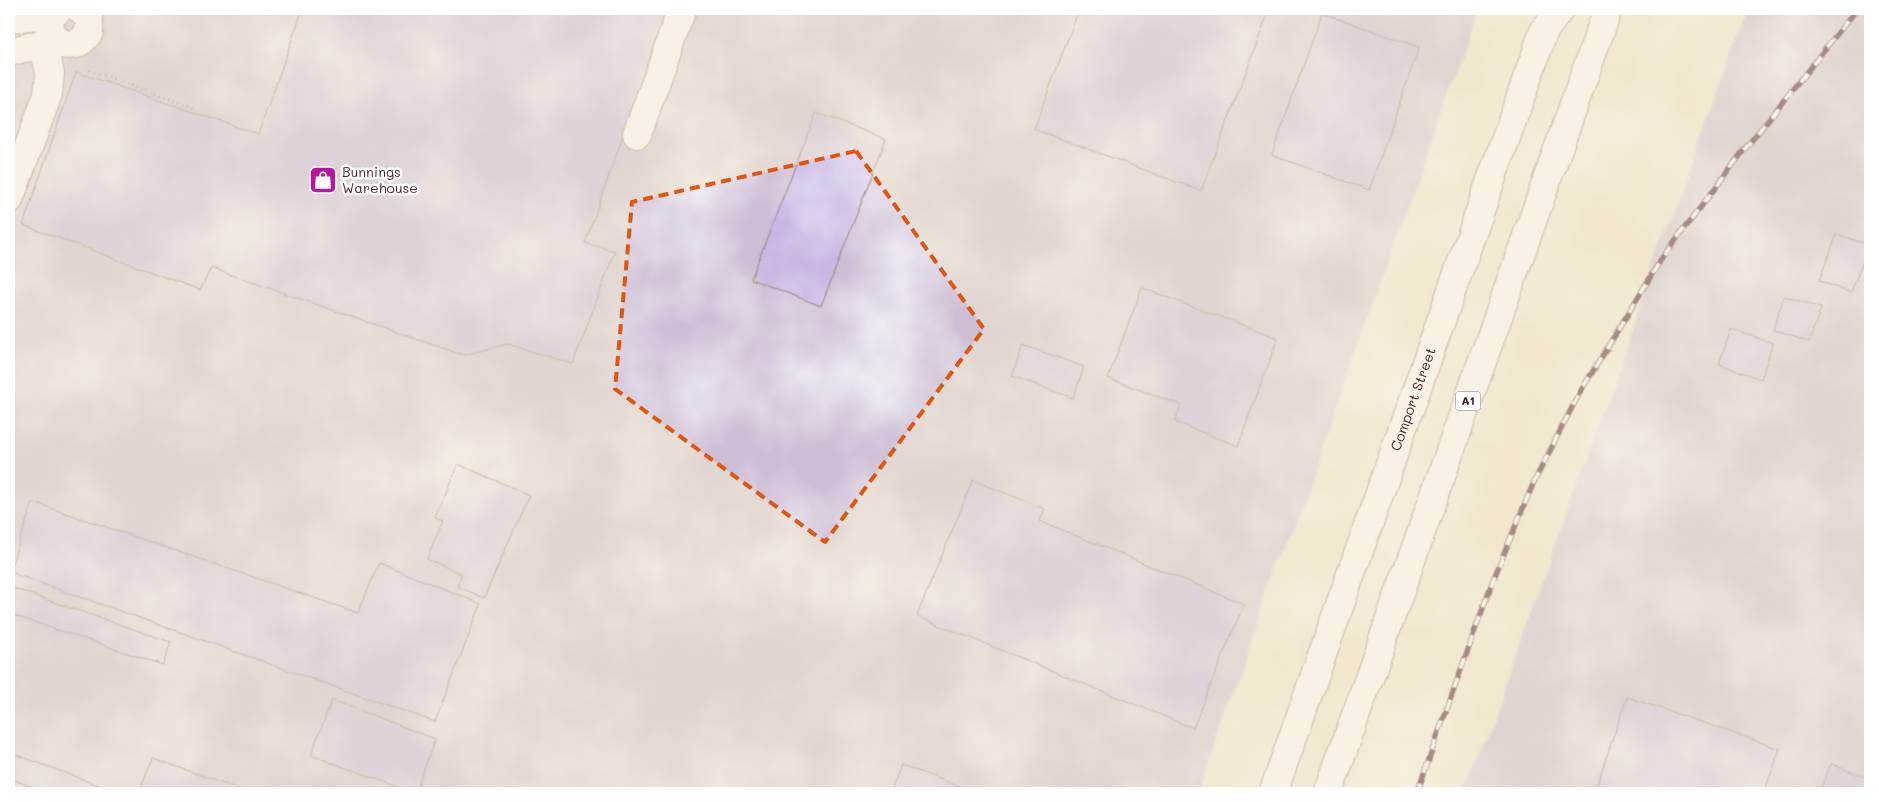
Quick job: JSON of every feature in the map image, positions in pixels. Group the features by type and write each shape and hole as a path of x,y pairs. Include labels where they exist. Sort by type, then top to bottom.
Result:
{"main road":[{"path":"9,18 40,15 53,27 67,45 80,42 89,32 89,18 80,9"},
{"path":"637,134 682,9"},
{"name":"Comport Street","path":"1273,793 1548,20 1560,9"},
{"name":"A1","path":"1328,793 1608,9"},
{"path":"9,52 53,27"},
{"path":"9,200 48,94 53,27"}],"path":[{"path":"88,69 197,109"}],"highlighted area":[{"path":"856,151 984,329 825,542 615,389 632,202"}],"shaded area":[{"path":"9,9 1477,9 1198,793 9,793"},
{"path":"1748,9 1870,9 1870,793 1466,793"}],"building":[{"name":"Bunnings Warehouse","path":"303,9 668,9 585,243 615,251 573,364 508,344 463,355 211,268 200,290 23,225 76,72 258,134"},
{"path":"1079,9 1270,9 1201,191 1034,129"},
{"path":"1322,13 1419,47 1369,190 1272,155"},
{"path":"816,113 886,139 821,306 751,279"},
{"path":"1837,234 1869,245 1851,293 1819,281"},
{"path":"1142,288 1278,338 1238,446 1175,422 1181,405 1108,378"},
{"path":"1784,296 1821,308 1809,342 1773,330"},
{"path":"1731,329 1773,343 1761,379 1719,364"},
{"path":"1023,345 1084,367 1073,398 1012,376"},
{"path":"458,464 529,495 484,598 457,586 462,574 427,559 443,521 435,518"},
{"path":"973,480 1045,509 1040,521 1244,604 1193,728 917,616"},
{"path":"33,502 358,613 379,563 481,604 435,722 9,572"},
{"path":"9,587 171,642 163,665 9,614"},
{"path":"1627,697 1780,749 1764,793 1594,793"},
{"path":"332,700 435,739 415,793 311,755"},
{"path":"9,752 98,785 94,793 49,793 9,778"},
{"path":"153,758 249,793 139,793"},
{"path":"1831,764 1870,779 1870,793 1819,793"},
{"path":"901,765 977,793 890,793"}],"railway":[{"path":"1417,793 1493,580 1534,482 1579,394 1662,258 1751,141 1857,9"}],"place":[{"name":"Bunnings Warehouse","path":"323,180"}]}
